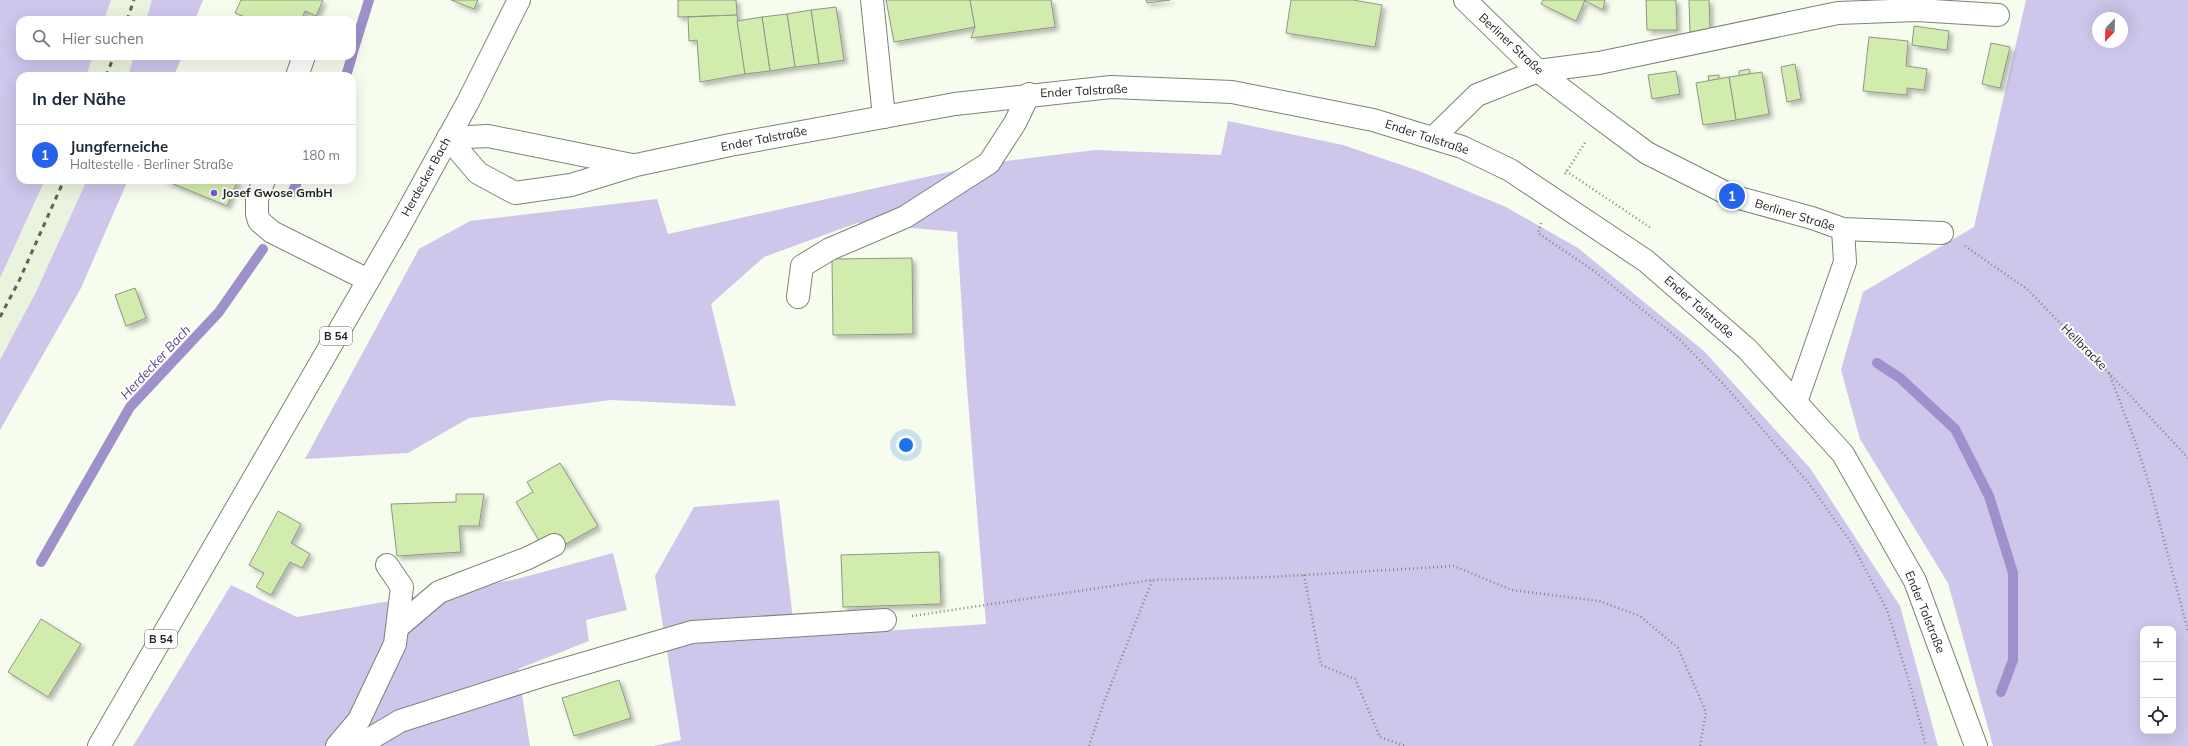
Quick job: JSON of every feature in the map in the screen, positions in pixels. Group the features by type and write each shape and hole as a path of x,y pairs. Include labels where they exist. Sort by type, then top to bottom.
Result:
{"main road":[{"name":"Herdecker Bach","path":"98,746 368,280 448,138 519,0"},
{"path":"872,0 884,117"},
{"name":"Berliner Straße","path":"1465,0 1538,71 1647,153 1732,196 1812,218 1843,229 1845,262 1796,402"},
{"path":"1434,137 1477,96 1538,71 1599,63 1838,13 1917,10 1998,15"},
{"path":"298,72 303,60"},
{"name":"Ender Talstraße","path":"448,138 478,173 515,193 571,185 636,165 730,145 955,104 1029,94 1111,87 1232,92 1373,120 1434,137 1462,148 1510,170 1646,261 1747,349 1843,454 1915,581 1976,746"},
{"path":"798,296 802,266 830,249 905,217 989,163 1015,123 1029,94"},
{"name":"Ender Talstraße","path":"448,138 488,136 636,165"},
{"path":"263,184 256,207 259,221 272,232 368,280"},
{"path":"1843,229 1942,233"},
{"path":"398,627 439,592 528,558 554,545"},
{"path":"337,746 359,720 395,644 402,587 387,565"},
{"path":"358,746 400,721 541,676 692,632 885,620"}],"path":[{"path":"1601,119 1551,196 1538,233 1594,271 1679,339 1728,389 1810,485 1852,544 1887,610 1909,681 1926,746"},
{"name":"Hellbracke","path":"1942,233 1972,249 2027,289 2108,372 2135,441 2150,487 2188,631"},
{"path":"2108,372 2188,458"},
{"path":"885,620 1152,580 1304,575 1454,566 1512,590 1599,600 1640,616 1678,648 1706,712 1700,746"},
{"path":"1304,575 1321,666 1355,679 1380,737 1405,746"},
{"path":"1089,746 1104,702 1152,580"}],"shaded area":[{"path":"0,0 111,0 105,16 16,16 16,60 92,60 87,72 16,72 16,184 43,184 0,278"},
{"path":"111,0 152,0 147,16 105,16"},
{"path":"152,0 203,0 197,16 147,16"},
{"path":"2026,0 2188,0 2188,746 1993,746 1948,583 1860,439 1841,370 1863,292 1974,227"},
{"path":"92,60 133,60 129,72 87,72"},
{"path":"133,60 180,60 176,72 129,72"},
{"path":"1228,121 1343,145 1419,171 1506,207 1578,248 1704,351 1810,468 1900,606 1938,746 654,746 681,740 655,576 694,507 779,500 795,637 986,624 966,375 957,232 857,223 764,257 711,304 736,406 611,400 469,418 408,453 305,459 419,249 470,221 657,199 668,234 989,163 1095,150 1221,155"},
{"path":"43,184 85,184 37,290 0,360 0,278"},
{"path":"85,184 126,184 81,288 0,430 0,360 37,290"},
{"path":"613,553 627,610 586,620 589,641 518,669 530,746 133,746 231,585 297,617 517,579"}],"building":[{"path":"241,0 323,0 316,16 305,11 303,16 242,16 235,13"},
{"path":"451,0 478,0 474,9"},
{"path":"678,0 736,0 737,15 678,17"},
{"path":"886,0 970,0 975,27 894,42"},
{"path":"970,0 1051,0 1055,27 971,38 975,27"},
{"path":"1146,0 1170,0 1147,3"},
{"path":"1291,0 1353,0 1382,5 1375,47 1286,33"},
{"path":"1543,0 1585,0 1576,21 1541,4"},
{"path":"1605,0 1603,10 1585,1"},
{"path":"1646,0 1676,0 1677,30 1647,30"},
{"path":"1689,0 1709,0 1710,31 1690,32"},
{"path":"836,7 844,60 819,64 811,10"},
{"path":"811,10 819,64 795,67 787,14"},
{"path":"787,14 795,67 770,71 762,17"},
{"path":"737,15 745,74 700,82 697,40 689,41 688,17"},
{"path":"762,17 770,71 745,74 737,21"},
{"path":"1914,26 1949,31 1947,50 1912,45"},
{"path":"1869,37 1908,41 1906,66 1927,69 1924,90 1907,88 1907,95 1863,91"},
{"path":"1991,43 2010,47 2000,88 1982,84"},
{"path":"1795,64 1801,99 1787,102 1781,67"},
{"path":"1749,69 1750,74 1739,76 1739,71"},
{"path":"1676,71 1680,94 1652,99 1648,75"},
{"path":"1762,72 1769,114 1736,120 1729,77"},
{"path":"1719,75 1719,79 1709,81 1708,76"},
{"path":"1729,77 1736,120 1703,125 1696,83"},
{"name":"Josef Gwose GmbH","path":"174,184 236,184 227,206"},
{"path":"912,258 913,334 833,335 832,259"},
{"path":"135,288 146,318 126,326 115,295"},
{"path":"560,463 598,526 562,546 555,533 540,542 516,502 533,492 527,482"},
{"path":"456,494 484,494 479,526 459,526 461,552 397,556 391,504 456,502"},
{"path":"278,511 301,524 291,543 310,554 302,568 290,562 271,595 256,587 264,573 249,565"},
{"path":"939,552 941,604 843,607 841,555"},
{"path":"41,619 81,644 48,697 8,672"},
{"path":"619,680 631,718 574,736 562,698"}],"waterway":[{"name":"Herdecker Bach","path":"356,42 369,0"},
{"name":"Herdecker Bach","path":"347,72 351,60"},
{"name":"Herdecker Bach","path":"292,193 296,184"},
{"name":"Herdecker Bach","path":"41,562 130,407 219,312 263,249"},
{"path":"1877,363 1900,378 1955,429 1989,496 2013,573 2013,660 2001,692"}],"railway":[{"path":"128,16 134,0"},
{"path":"108,72 112,60"},
{"path":"0,317 19,281 62,184"}],"place":[{"name":"Josef Gwose GmbH","path":"214,193"},
{"name":"Jungferneiche","path":"1732,196"}]}
